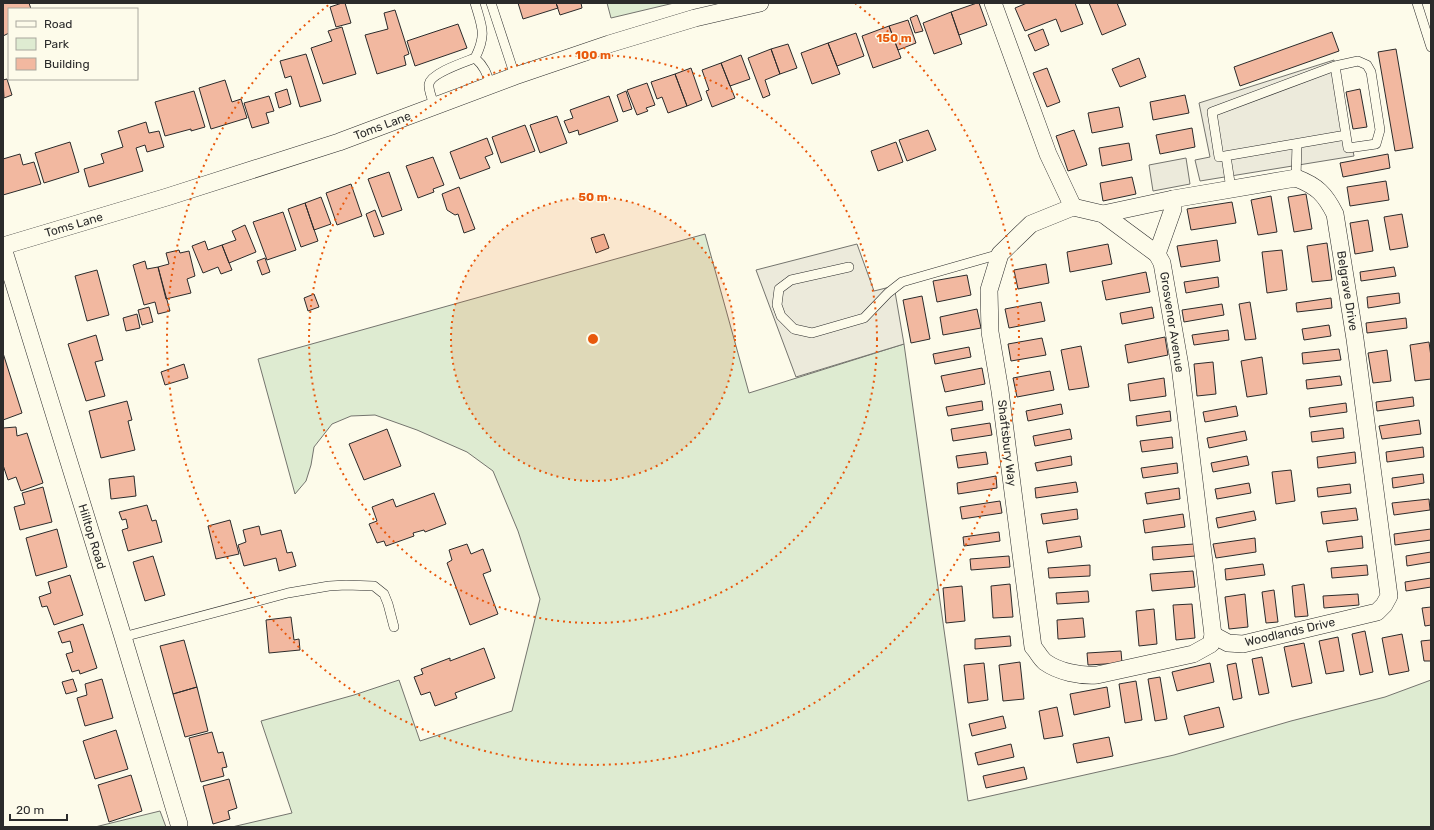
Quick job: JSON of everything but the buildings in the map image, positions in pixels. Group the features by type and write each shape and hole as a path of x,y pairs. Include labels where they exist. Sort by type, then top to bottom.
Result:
{"street":[{"name":"Toms Lane","path":"3,247 324,147 514,76 608,44 695,18 760,3"},
{"path":"993,3 1048,154 1073,207 1103,214 1157,254 1173,209 1173,199"},
{"path":"1103,214 1173,199 1296,178"},
{"name":"Belgrave Drive","path":"1296,178 1319,190 1327,199 1335,214 1355,339 1389,596 1384,605 1377,612"},
{"name":"Shaftsbury Way","path":"1073,207 1031,224 1000,254 989,290 990,332 1000,391 1033,647 1045,662 1059,669 1082,676 1097,675 1192,654 1211,644 1213,635"},
{"name":"Hilltop Road","path":"3,247 179,824"},
{"name":"Grosvenor Avenue","path":"1157,254 1162,263 1180,366 1213,635"},
{"name":"Woodlands Drive","path":"1213,635 1228,643 1243,644 1377,612"}],"lane":[{"path":"434,106 429,84 431,79 437,74 475,58 480,48 483,35 475,3"},
{"path":"491,3 514,76"},
{"path":"1417,3 1431,47"},
{"path":"475,58 486,70 490,85"},
{"path":"1335,66 1346,135 1348,148 1376,144 1380,130 1371,72 1367,65 1358,62 1335,66 1212,112 1219,157 1346,135"},
{"path":"1296,144 1296,178"},
{"path":"1226,156 1231,189"},
{"path":"849,267 791,280 779,289 777,305 781,316 794,330 812,333 864,318 888,293 902,282 1000,254"},
{"path":"123,637 288,593 329,586 359,584 374,586 384,594 394,627"}],"green space":[{"path":"607,3 674,3 611,18"},
{"path":"705,234 749,393 904,344 968,801 1174,755 1291,721 1385,697 1431,680 1431,827 232,827 292,813 261,721 354,695 399,680 420,741 512,711 540,599 518,531 493,471 467,452 417,430 375,415 351,416 332,424 314,447 311,465 306,481 295,494 258,359"},
{"path":"160,811 166,827 95,827"}],"shaded area":[{"path":"1334,60 1354,156 1200,181 1195,160 1210,157 1199,103"},
{"path":"1186,158 1190,184 1153,191 1149,165"},
{"path":"857,244 874,291 894,286 904,344 796,377 756,270"}]}
